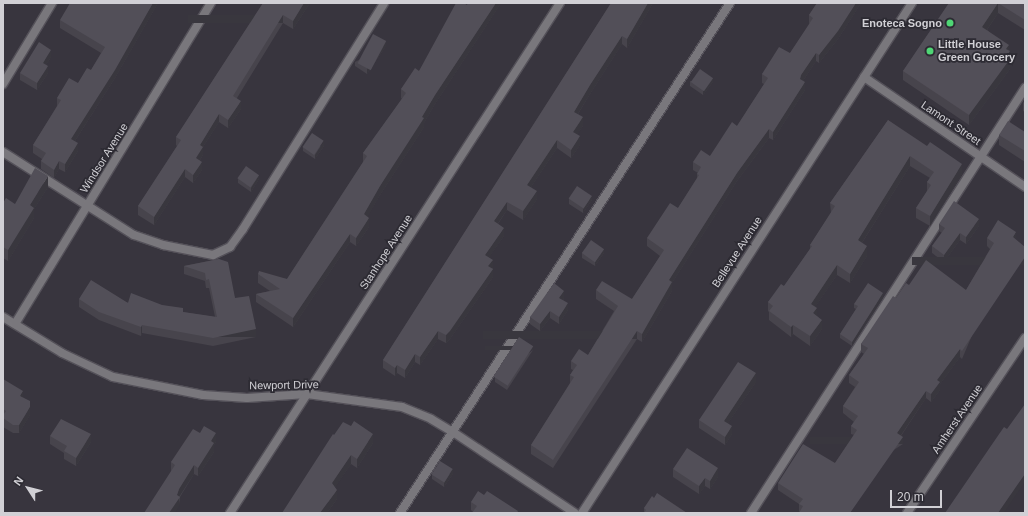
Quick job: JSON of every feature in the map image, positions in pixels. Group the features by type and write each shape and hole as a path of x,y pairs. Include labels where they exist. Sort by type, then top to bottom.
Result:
{"street":[{"path":"3,84 52,3"},
{"name":"Windsor Avenue","path":"15,324 211,3"},
{"path":"3,152 134,235 163,245 213,254 230,247 384,3"},
{"name":"Stanhope Avenue","path":"230,513 560,3"},
{"path":"400,513 730,3"},
{"name":"Bellevue Avenue","path":"582,513 912,3"},
{"name":"Lamont Street","path":"864,77 1025,187"},
{"path":"751,513 1025,88"},
{"name":"Newport Drive","path":"3,317 72,359 113,377 203,394 247,398 307,394 402,407 430,419 453,432 575,513"},
{"name":"Amherst Avenue","path":"907,513 1025,338"}],"building":[{"path":"70,3 153,3 115,70 71,139 78,143 65,164 59,161 54,170 41,161 46,153 33,145 61,100 57,98 69,78 78,83 87,68 91,70 105,47 60,20"},
{"path":"263,3 304,3 293,21 283,15 233,96 241,101 228,120 219,114 200,145 203,147 196,158 202,162 193,175 185,169 154,217 138,206 181,140 176,137"},
{"path":"456,3 464,3 467,5 468,3 496,3 435,95 422,117 424,118 380,186 364,214 369,218 356,238 350,234 293,318 256,294 280,289 258,274 259,271 287,279 367,156 363,153 406,93 401,89 415,68 419,71"},
{"path":"611,3 648,3 627,39 622,36 574,112 583,117 573,132 580,136 571,150 557,140 527,185 537,191 523,211 507,202 494,221 504,228 485,255 493,260 488,266 493,269 450,331 446,335 438,331 420,357 415,354 405,370 397,365 395,368 383,360"},
{"path":"817,3 856,3 838,31 819,55 816,53 801,75 800,79 805,82 773,132 769,129 737,173 669,280 672,282 642,334 637,331 553,460 531,445 574,377 570,375 577,365 571,361 579,349 588,355 618,306 596,290 602,281 632,299 664,250 647,238 670,203 678,208 699,175 697,174 701,167 693,162 701,150 710,156 732,122 737,126 768,78 762,74 779,47 790,53 813,18 809,15"},
{"path":"949,3 998,3 982,27 1009,45 1006,49 1010,51 1006,57 1010,59 969,115 903,71"},
{"path":"998,3 1025,3 1025,20"},
{"path":"373,34 386,41 371,70 358,63"},
{"path":"39,42 51,50 43,63 48,66 37,83 20,73"},
{"path":"700,69 713,78 704,91 691,82"},
{"path":"888,120 927,146 930,142 962,164 930,216 916,208 931,185 927,182 934,172 910,156 858,240 867,246 850,274 837,265 811,304 817,308 813,313 822,320 810,336 793,325 791,327 769,311 773,306 768,302 781,284 784,286 812,246 810,245 835,206 830,203"},
{"path":"1008,121 1025,132 1025,151 999,135"},
{"path":"312,133 324,141 314,155 302,147"},
{"path":"246,166 259,175 251,187 237,178"},
{"path":"35,168 48,176 30,205 34,208 8,250 3,247 3,203 6,198 15,204"},
{"path":"577,186 592,196 584,209 569,198"},
{"path":"954,201 979,219 966,237 960,233 944,255 932,246 945,228 939,224"},
{"path":"998,220 1016,232 1013,237 1025,247 1025,257 962,351 960,349 937,380 940,382 931,394 926,391 897,433 903,437 850,513 799,513 803,506 799,504 803,499 778,483 803,444 835,463 857,430 851,426 858,416 843,406 859,382 849,375 868,348 861,344 893,296 896,298 906,283 909,285 926,260 966,290 994,243 987,238"},
{"path":"591,240 604,249 595,262 582,253"},
{"path":"219,259 228,262 235,298 249,296 256,329 213,338 142,325 141,327 99,312 79,299 91,280 128,303 131,293 162,305 183,308 183,312 217,317 209,279 206,280 205,273 184,266"},
{"path":"554,283 564,291 559,298 568,303 559,317 550,311 540,324 530,317"},
{"path":"868,283 883,293 852,342 840,334 858,306 854,304"},
{"path":"519,337 533,346 508,386 493,376"},
{"path":"738,362 756,373 724,421 732,426 725,437 699,420"},
{"path":"3,379 23,391 20,396 30,401 30,407 19,425 13,425 3,418 6,411 3,409"},
{"path":"1025,404 1025,474 998,513 945,513 1004,427 1007,429"},
{"path":"61,419 91,434 76,458 64,451 67,446 50,436"},
{"path":"354,421 373,434 357,459 351,455 332,483 337,490 320,513 282,513 333,434 334,435 343,422 351,426"},
{"path":"204,426 216,433 211,441 214,443 198,468 194,465 179,489 177,495 180,497 169,513 144,513 175,465 171,462 193,429 200,433"},
{"path":"687,448 718,468 710,481 705,478 699,486 673,469"},
{"path":"440,461 453,469 444,483 432,475"},
{"path":"478,491 484,495 487,491 518,511 517,513 472,513 477,506 471,502"},
{"path":"657,493 687,513 644,513 646,510 644,508 652,496 654,498"}],"place":[{"name":"Enoteca Sogno","path":"950,23"},
{"name":"Little House Green Grocery","path":"930,51"}]}
